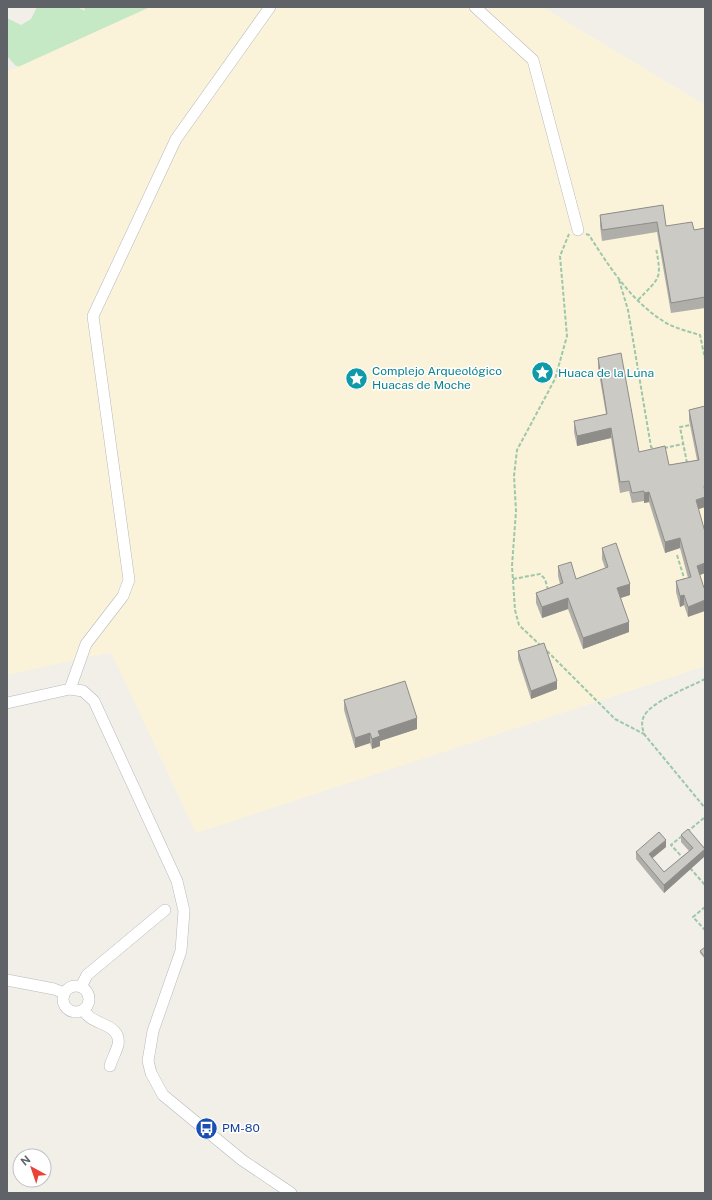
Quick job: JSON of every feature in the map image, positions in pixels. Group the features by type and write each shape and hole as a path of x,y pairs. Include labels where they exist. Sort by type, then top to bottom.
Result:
{"street":[{"path":"70,689 86,644 123,596 128,580 93,316 176,139 270,7"},
{"path":"475,7 533,60 578,230"},
{"path":"7,703 70,689 83,691 94,701 177,881 184,911 180,951 153,1031 148,1061 151,1073 163,1095 242,1160 291,1193"},
{"path":"80,987 87,975 165,910"},
{"path":"7,980 54,989 64,993"},
{"path":"76,985 84,988 89,995 89,1004 84,1010 76,1013 68,1010 63,1003 64,993 68,988 76,985"},
{"path":"84,1010 86,1016 90,1019 104,1023 114,1030 118,1044 110,1066"}],"path":[{"path":"705,359 700,335 669,325 649,310 618,277 589,235 578,230 568,234 560,256 566,302 567,336 555,379 517,450 514,476 516,511 513,579 515,610 519,626 616,719 644,734 705,808"},
{"path":"638,300 659,277 660,270 656,248"},
{"path":"618,277 628,310 651,447 654,450 683,444"},
{"path":"687,464 680,427 693,425"},
{"path":"677,555 686,584"},
{"path":"513,579 540,574 546,579 550,596"},
{"path":"644,734 642,725 643,717 652,707 705,679"},
{"path":"705,817 671,845 705,885"},
{"path":"705,907 693,917 705,930"}],"green space":[{"path":"37,7 77,7 85,11 84,7 190,7 24,69 15,65 7,56 7,18 21,25 31,19"}],"sand":[{"name":"Complejo Arqueológico Huacas de Moche","path":"150,7 542,7 705,105 705,666 196,833 111,652 7,675 7,72"}],"building":[{"path":"663,205 666,226 692,222 694,230 705,228 705,297 671,303 657,222 602,230 600,215"},
{"path":"621,353 639,452 665,446 669,465 699,460 689,410 705,406 705,497 696,500 705,532 705,563 697,566 705,588 705,600 688,607 684,595 680,596 676,581 691,577 680,538 665,542 649,492 644,493 644,491 632,493 629,481 620,482 611,428 577,436 574,421 607,414 598,358"},
{"path":"616,543 630,584 617,588 629,622 583,638 568,598 542,607 536,593 563,583 558,566 571,562 576,579 608,567 602,548"},
{"path":"544,643 557,681 531,691 518,651"},
{"path":"405,681 417,718 378,731 380,736 372,739 370,733 355,738 344,700"},
{"path":"688,829 705,849 664,885 636,852 659,832 666,840 649,854 664,872 693,848 681,835"},
{"path":"705,947 705,957 700,951"}],"place":[{"name":"Huaca de la Luna","path":"542,373"},
{"name":"Complejo Arqueológico Huacas de Moche","path":"356,378"},
{"name":"PM-80","path":"206,1128"}]}
